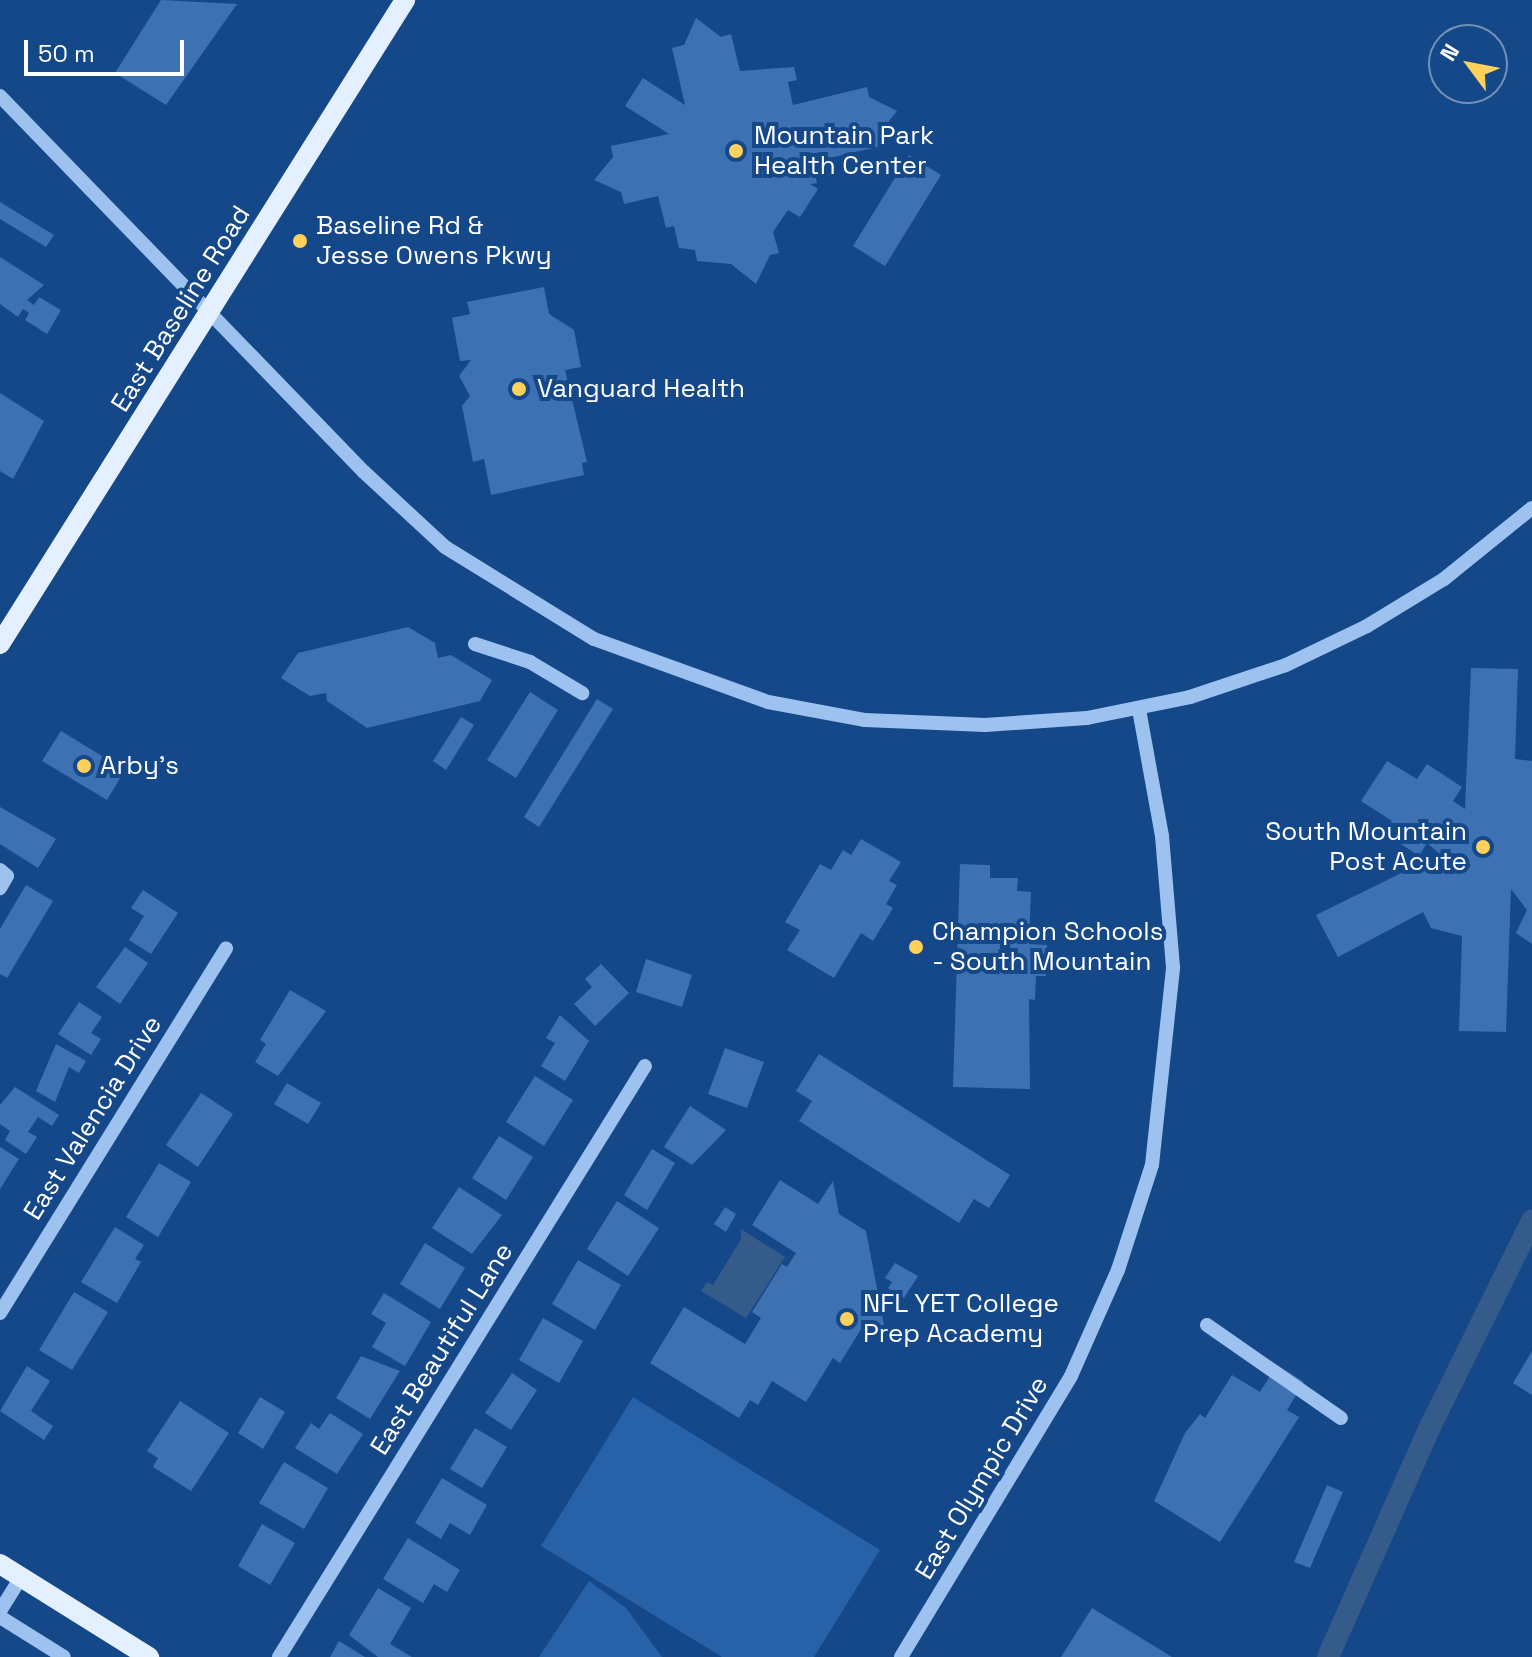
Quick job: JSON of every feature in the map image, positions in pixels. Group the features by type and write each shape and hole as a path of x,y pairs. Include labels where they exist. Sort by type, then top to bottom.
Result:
{"main road":[{"name":"East Baseline Road","path":"0,644 405,0"},
{"path":"0,1564 149,1657"}],"street":[{"path":"0,96 210,314 445,547 538,610 619,650 768,702 865,720 1020,725 1139,709 1241,683 1342,639 1444,579 1532,508"},
{"path":"475,644 530,662 582,693"},
{"name":"East Olympic Drive","path":"901,1657 1071,1376 1118,1270 1152,1165 1173,967 1164,851 1139,709"},
{"path":"0,870 7,876 0,888"},
{"name":"East Valencia Drive","path":"0,1313 226,948"},
{"name":"East Beautiful Lane","path":"279,1657 645,1066"},
{"path":"1207,1325 1341,1418"},
{"path":"0,1611 21,1577"},
{"path":"0,1617 64,1657"}],"shaded area":[{"path":"741,1229 785,1257 746,1318 701,1291 707,1282 713,1285 741,1239"},
{"path":"633,1397 880,1550 814,1657 722,1657 541,1546"},
{"path":"589,1581 626,1608 662,1657 539,1657"}],"building":[{"path":"161,0 237,4 166,105 115,73"},
{"name":"Mountain Park Health Center","path":"696,18 721,37 731,34 740,71 794,67 797,80 788,82 793,105 867,87 869,97 897,111 878,135 881,146 812,162 817,183 810,184 818,189 800,217 788,210 773,232 779,253 770,255 756,284 731,264 697,261 695,250 679,248 674,226 666,228 658,196 624,204 621,192 594,180 613,157 611,146 669,134 625,106 643,78 685,105 672,48 684,45"},
{"path":"909,155 941,175 885,266 853,246"},
{"path":"0,202 54,235 46,247 0,219"},
{"path":"0,257 44,285 27,300 34,305 39,297 61,310 47,334 25,320 29,313 23,309 18,317 0,304"},
{"name":"Vanguard Health","path":"544,287 549,314 574,330 581,367 565,370 587,462 582,463 584,475 491,495 484,459 473,462 462,406 470,396 459,376 471,360 460,361 452,318 470,314 467,302"},
{"path":"0,393 44,421 13,479 0,471"},
{"path":"408,627 435,643 438,658 451,655 492,680 480,701 367,728 327,701 326,693 310,696 281,678 298,653"},
{"name":"South Mountain Post Acute","path":"1471,668 1518,669 1515,759 1532,761 1532,944 1516,933 1527,910 1511,889 1506,1032 1459,1031 1462,936 1431,928 1423,912 1338,957 1316,915 1440,854 1427,843 1419,856 1384,833 1392,821 1361,801 1387,761 1417,779 1427,764 1462,787 1453,801 1465,809"},
{"path":"530,692 558,710 516,778 487,760"},
{"path":"597,699 613,709 539,827 524,817"},
{"path":"461,717 474,725 446,770 433,761"},
{"name":"Arby's","path":"61,731 125,770 107,800 42,761"},
{"path":"0,807 56,839 38,868 0,844"},
{"path":"861,839 901,862 889,881 897,885 886,904 893,908 873,941 861,933 834,978 787,950 800,930 785,922 820,864 831,870 843,850 851,855"},
{"path":"960,864 990,865 990,878 1018,878 1017,891 1031,892 1029,944 1047,945 1046,976 1036,976 1035,1000 1029,999 1030,1089 953,1087"},
{"path":"26,885 53,901 7,978 0,974 0,929"},
{"path":"143,890 178,913 151,954 129,940 144,916 131,908"},
{"path":"125,947 148,963 120,1004 96,987"},
{"path":"646,959 692,975 682,1007 636,992"},
{"path":"601,964 629,993 595,1026 574,1004 592,987 585,979"},
{"path":"290,990 326,1011 278,1076 255,1062 266,1044 260,1040"},
{"path":"79,1002 102,1017 91,1033 101,1039 91,1055 58,1034"},
{"path":"560,1015 589,1041 565,1081 541,1066 555,1043 546,1038"},
{"path":"56,1044 86,1061 79,1073 69,1067 55,1102 36,1091"},
{"path":"725,1048 764,1062 747,1108 708,1094"},
{"path":"819,1054 1010,1175 989,1208 974,1199 959,1223 799,1121 812,1101 796,1091"},
{"path":"535,1076 573,1100 544,1146 506,1122"},
{"path":"287,1083 321,1103 308,1124 274,1104"},
{"path":"15,1087 59,1115 52,1126 38,1117 28,1132 37,1137 26,1154 5,1140 10,1131 0,1124 0,1105"},
{"path":"201,1093 233,1114 198,1167 166,1145"},
{"path":"690,1106 726,1130 692,1165 664,1147"},
{"path":"499,1136 533,1157 506,1200 472,1178"},
{"path":"0,1147 19,1159 0,1189"},
{"path":"652,1149 675,1163 647,1210 624,1195"},
{"path":"159,1163 191,1182 158,1237 126,1217"},
{"path":"780,1180 818,1204 833,1181 839,1214 866,1231 887,1341 863,1326 840,1363 833,1358 806,1402 772,1381 758,1405 750,1400 739,1418 650,1363 684,1307 745,1344 761,1318 752,1312 782,1264 787,1267 796,1253 752,1225"},
{"path":"459,1187 502,1215 472,1254 432,1228"},
{"path":"617,1201 659,1228 628,1276 587,1249"},
{"path":"725,1207 736,1214 726,1232 714,1224"},
{"path":"115,1227 144,1245 135,1259 141,1262 117,1303 81,1282"},
{"path":"425,1243 465,1268 440,1309 400,1284"},
{"path":"578,1260 621,1285 595,1330 552,1304"},
{"path":"895,1263 918,1276 904,1298 888,1288 892,1282 885,1278"},
{"path":"74,1292 108,1312 72,1370 39,1350"},
{"path":"384,1293 431,1322 405,1366 372,1347 386,1323 371,1314"},
{"path":"543,1318 583,1341 559,1383 519,1360"},
{"path":"1532,1351 1532,1395 1513,1383"},
{"path":"361,1356 400,1371 370,1419 336,1398"},
{"path":"1277,1365 1304,1382 1287,1410 1299,1417 1220,1542 1154,1501 1185,1433 1200,1414 1205,1418 1232,1375 1260,1392"},
{"path":"27,1366 50,1381 31,1411 53,1426 44,1440 0,1411"},
{"path":"512,1373 537,1390 511,1430 485,1413"},
{"path":"260,1397 285,1412 263,1449 238,1433"},
{"path":"180,1401 229,1433 191,1491 153,1467 158,1458 147,1451"},
{"path":"330,1413 363,1434 337,1474 295,1448 311,1423 319,1429"},
{"path":"475,1428 507,1447 482,1488 450,1469"},
{"path":"284,1462 328,1488 304,1529 259,1503"},
{"path":"442,1478 487,1505 470,1535 450,1523 441,1539 415,1523"},
{"path":"1327,1485 1343,1492 1310,1568 1294,1562"},
{"path":"262,1524 295,1543 270,1585 238,1566"},
{"path":"408,1538 460,1570 447,1592 434,1584 423,1603 383,1579"},
{"path":"378,1588 411,1608 390,1644 412,1657 378,1657 349,1635"},
{"path":"1092,1608 1172,1657 1061,1657"},
{"path":"339,1641 365,1657 330,1657"}],"waterway":[{"path":"1328,1657 1431,1425 1532,1221"}],"place":[{"name":"Mountain Park Health Center","path":"736,151"},
{"name":"Baseline Rd & Jesse Owens Pkwy","path":"300,241"},
{"name":"Vanguard Health","path":"519,389"},
{"name":"Arby's","path":"84,766"},
{"name":"South Mountain Post Acute","path":"1483,847"},
{"name":"Champion Schools - South Mountain","path":"916,947"},
{"name":"NFL YET College Prep Academy","path":"847,1319"}]}
